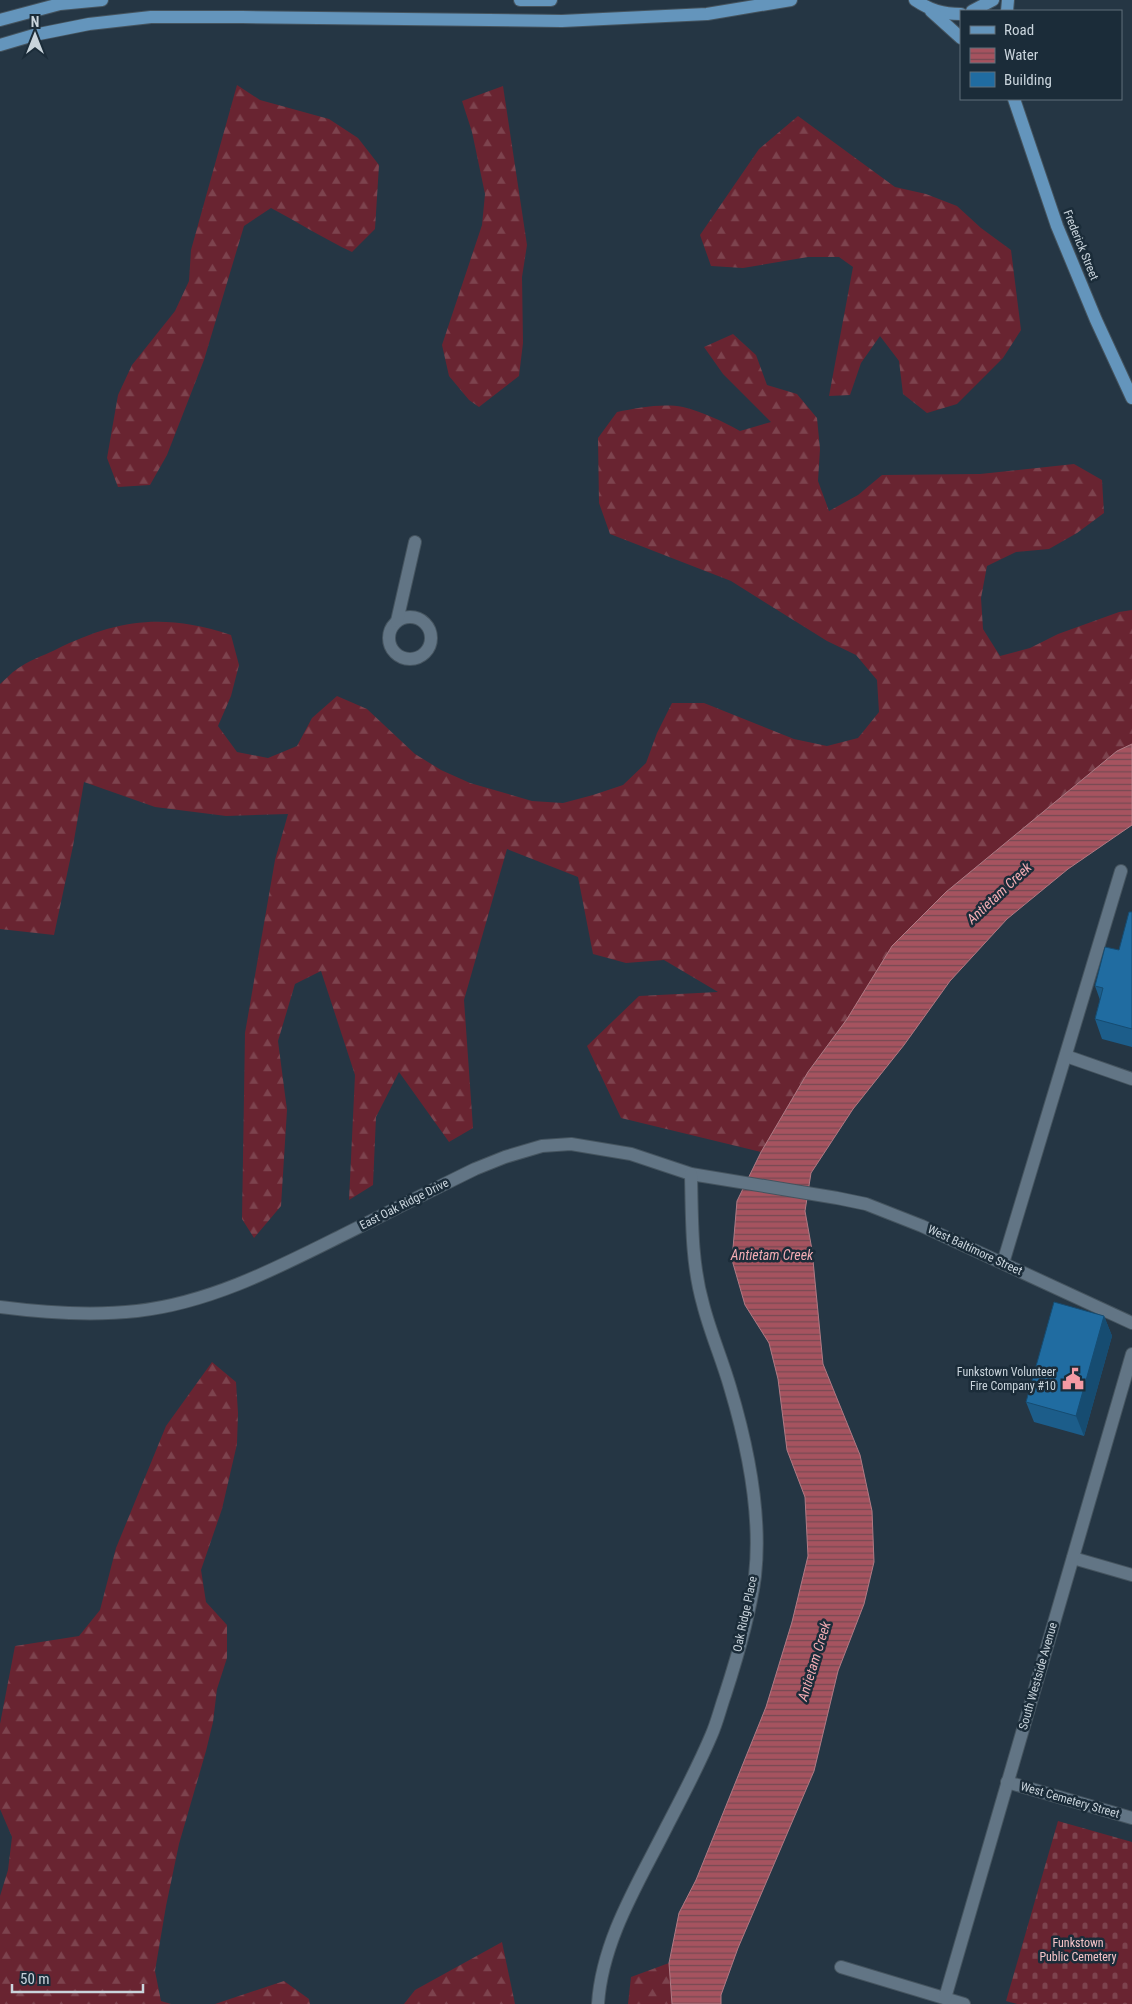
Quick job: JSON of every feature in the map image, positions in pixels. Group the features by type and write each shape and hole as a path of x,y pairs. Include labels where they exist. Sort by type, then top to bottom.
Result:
{"main road":[{"path":"0,20 60,4 102,0"},
{"path":"520,0 551,0"},
{"path":"0,45 34,34 89,24 152,17 562,21 707,14 791,0"},
{"path":"914,0 929,9 960,37"},
{"path":"974,10 993,0"},
{"path":"929,9 945,14 960,14"},
{"name":"Frederick Street","path":"1014,100 1057,226 1096,320 1132,398"}],"street":[{"path":"397,621 415,542"},
{"path":"1003,1264 1121,871"},
{"path":"1066,1056 1132,1079"},
{"name":"East Oak Ridge Drive","path":"0,1307 38,1312 84,1314 138,1311 189,1300 234,1287 294,1260 475,1169 505,1157 542,1146 571,1144 604,1148 631,1154 691,1174 812,1194"},
{"name":"Oak Ridge Place","path":"598,2004 598,1992 608,1951 622,1913 712,1736 732,1671 755,1577 756,1531 753,1487 731,1388 703,1304 695,1265 691,1174"},
{"name":"West Baltimore Street","path":"812,1194 866,1204 892,1213 1132,1323"},
{"name":"South Westside Avenue","path":"945,1998 1132,1354"},
{"path":"1073,1558 1132,1575"},
{"name":"West Cemetery Street","path":"1007,1782 1132,1818"},
{"path":"841,1967 964,2004"}],"green space":[{"path":"237,85 260,100 329,119 358,138 379,165 375,229 352,252 271,208 244,226 204,360 167,455 150,485 118,487 107,458 118,395 132,365 175,311 189,281 191,250"},
{"path":"503,86 527,245 522,277 523,343 519,376 479,407 469,400 449,376 442,345 482,225 485,194 472,132 462,101"},
{"path":"798,116 895,187 926,194 957,206 981,228 1011,250 1021,330 1003,358 957,404 927,413 903,394 899,361 880,336 861,363 850,395 829,396 853,267 839,257 808,257 743,268 711,266 700,235 759,149"},
{"path":"733,334 756,355 767,385 797,394 817,418 820,449 818,481 829,511 858,495 882,475 980,474 1074,464 1102,480 1104,513 1077,533 1049,549 1016,552 987,566 981,598 983,629 1000,656 1030,648 1058,634 1119,612 1132,610 1132,744 1117,751 946,892 808,1072 761,1152 621,1118 587,1046 639,996 718,992 664,960 626,963 593,954 578,877 507,849 464,1000 473,1128 449,1142 399,1072 376,1117 373,1185 349,1200 355,1075 321,971 295,984 278,1041 287,1110 281,1206 254,1238 242,1219 245,1033 275,860 288,814 226,816 155,807 84,782 73,846 54,935 0,929 0,684 26,664 100,631 120,626 162,622 206,628 231,635 239,665 231,696 218,726 237,752 268,758 297,746 312,718 337,696 367,709 415,754 441,770 470,783 532,801 563,803 623,785 646,763 657,733 672,703 704,703 794,739 827,746 858,738 879,712 877,680 856,655 827,641 731,581 610,534 599,503 598,438 617,412 658,406 683,407 698,411 740,431 771,422 723,374 704,347"},
{"path":"212,1362 236,1382 238,1413 237,1444 222,1509 201,1570 206,1602 227,1625 227,1658 217,1689 213,1722 206,1751 179,1844 155,1971 161,2001 171,2004 0,2004 0,1896 8,1870 12,1837 0,1809 0,1724 15,1646 79,1636 100,1610 116,1548 166,1426"},
{"name":"Funkstown Public Cemetery","path":"1058,1821 1132,1842 1132,2004 1017,2004 1006,2001"},
{"path":"502,1942 515,2004 404,2004 415,1990"},
{"path":"669,1963 672,2004 628,2004 631,1977"},
{"path":"284,1981 309,1999 310,2004 215,2004"}],"water":[{"name":"Antietam Creek","path":"1132,744 1132,825 1068,869 1007,919 950,981 904,1045 853,1109 811,1173 805,1211 812,1250 823,1364 860,1455 872,1511 874,1562 864,1604 838,1671 814,1771 738,1948 721,1995 721,2004 672,2004 669,1963 679,1913 696,1880 766,1707 792,1622 808,1556 805,1497 787,1450 778,1379 769,1343 745,1305 732,1260 737,1201 761,1152 808,1072 847,1019 892,946 946,892 1117,751"}],"building":[{"path":"1129,912 1132,912 1132,1029 1095,1019 1103,988 1095,986 1105,947 1119,950"},
{"name":"Funkstown Volunteer Fire Company #10","path":"1054,1302 1104,1316 1076,1416 1026,1402"}],"place":[{"name":"Funkstown Volunteer Fire Company #10","path":"1073,1379"}]}
